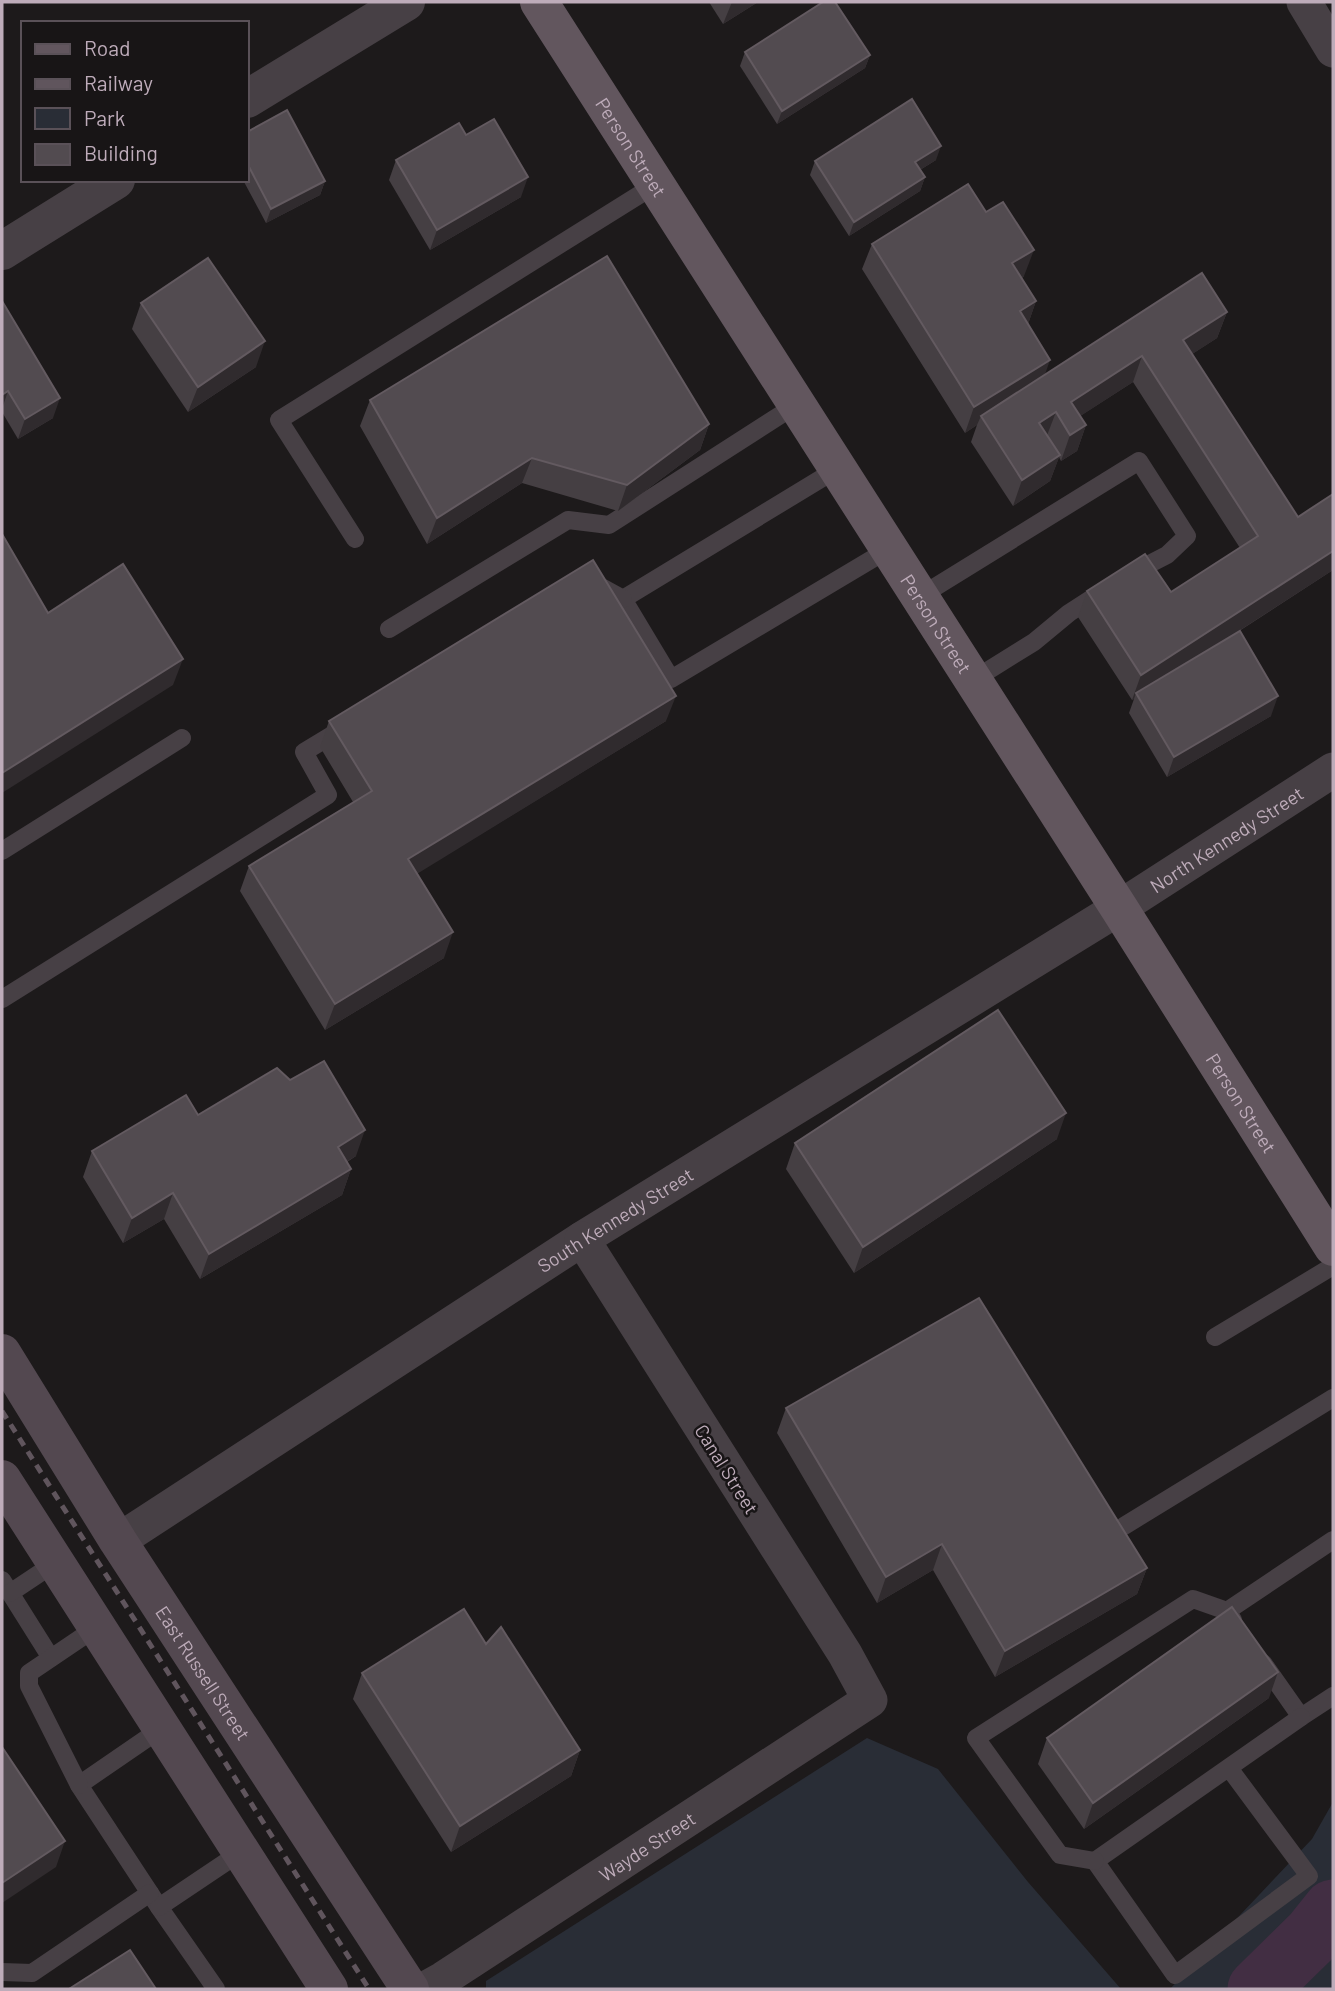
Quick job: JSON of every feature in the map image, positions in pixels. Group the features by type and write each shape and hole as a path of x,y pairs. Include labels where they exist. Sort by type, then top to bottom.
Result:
{"main road":[{"name":"Person Street","path":"539,2 1119,908 1328,1226"},
{"name":"East Russell Street","path":"2,1353 118,1541 410,1989"},
{"path":"2,1479 329,1989"}],"street":[{"path":"248,98 406,2"},
{"path":"1304,2 1333,50"},
{"path":"2,251 113,182"},
{"name":"North Kennedy Street","path":"1119,908 1333,770"},
{"name":"South Kennedy Street","path":"118,1541 582,1239 1119,908"},
{"name":"Canal Street","path":"582,1239 845,1654 870,1700"},
{"name":"Wayde Street","path":"425,1989 870,1700"}],"lane":[{"path":"355,539 279,420 655,185"},
{"path":"389,629 568,520 609,525 796,405"},
{"path":"919,597 1139,461 1153,482 1187,536 1167,555 1135,571 1069,613 1034,642 973,680"},
{"path":"623,599 837,469"},
{"path":"574,586 585,578 623,599 671,679 889,549"},
{"path":"2,999 328,795 304,752 351,723"},
{"path":"2,851 182,738"},
{"path":"1215,1337 1333,1266"},
{"path":"1124,1526 1333,1398"},
{"path":"1227,1611 1333,1540"},
{"path":"51,1658 6,1587 55,1563"},
{"path":"1228,1768 1309,1876 1175,1975 1095,1861 1060,1854 976,1738 1193,1599 1227,1611 1242,1632"},
{"path":"97,1627 29,1673 29,1686 79,1785 216,1989"},
{"path":"1257,1653 1301,1717"},
{"path":"1095,1861 1333,1696"},
{"path":"79,1785 162,1728"},
{"path":"2,1972 32,1973 241,1852"}],"green space":[{"path":"867,1738 938,1769 1028,1882 1121,1989 486,1989 486,1981"},
{"path":"1333,1802 1333,1989 1170,1989 1312,1839"}],"building":[{"path":"823,2 835,2 870,55 782,111 745,52"},
{"path":"912,99 941,146 915,162 925,177 854,222 815,161"},
{"path":"287,110 325,181 271,209 248,165 248,131"},
{"path":"494,119 528,177 437,230 396,160 459,123 466,135"},
{"path":"968,184 986,212 1003,202 1034,250 1012,263 1036,301 1020,311 1050,360 974,407 872,244"},
{"path":"607,256 709,424 627,485 532,458 437,518 370,400"},
{"path":"208,258 265,341 198,387 141,303"},
{"path":"1202,273 1227,312 1183,340 1298,517 1333,494 1333,551 1141,675 1087,591 1145,554 1171,592 1258,536 1142,356 1071,402 1086,425 1070,435 1056,412 1039,423 1060,455 1022,480 981,416"},
{"path":"2,301 60,398 25,419 8,391 2,395"},
{"path":"2,534 48,613 123,564 183,659 2,773"},
{"path":"593,560 676,696 408,859 453,932 335,1004 249,866 372,791 329,721"},
{"path":"1240,631 1278,696 1174,757 1136,693"},
{"path":"998,1010 1066,1113 863,1247 795,1143"},
{"path":"324,1061 365,1130 338,1147 351,1169 209,1254 173,1193 132,1218 92,1151 186,1095 198,1115 277,1068 290,1080"},
{"path":"979,1298 1147,1568 1005,1651 942,1544 886,1577 786,1408"},
{"path":"1232,1607 1278,1672 1093,1803 1047,1738"},
{"path":"464,1609 486,1644 501,1627 580,1750 460,1826 362,1673"},
{"path":"2,1747 65,1841 2,1883"},
{"path":"130,1950 156,1989 69,1989"}],"waterway":[{"path":"1258,1989 1313,1935 1333,1910"}],"railway":[{"path":"2,1411 369,1989"}]}
